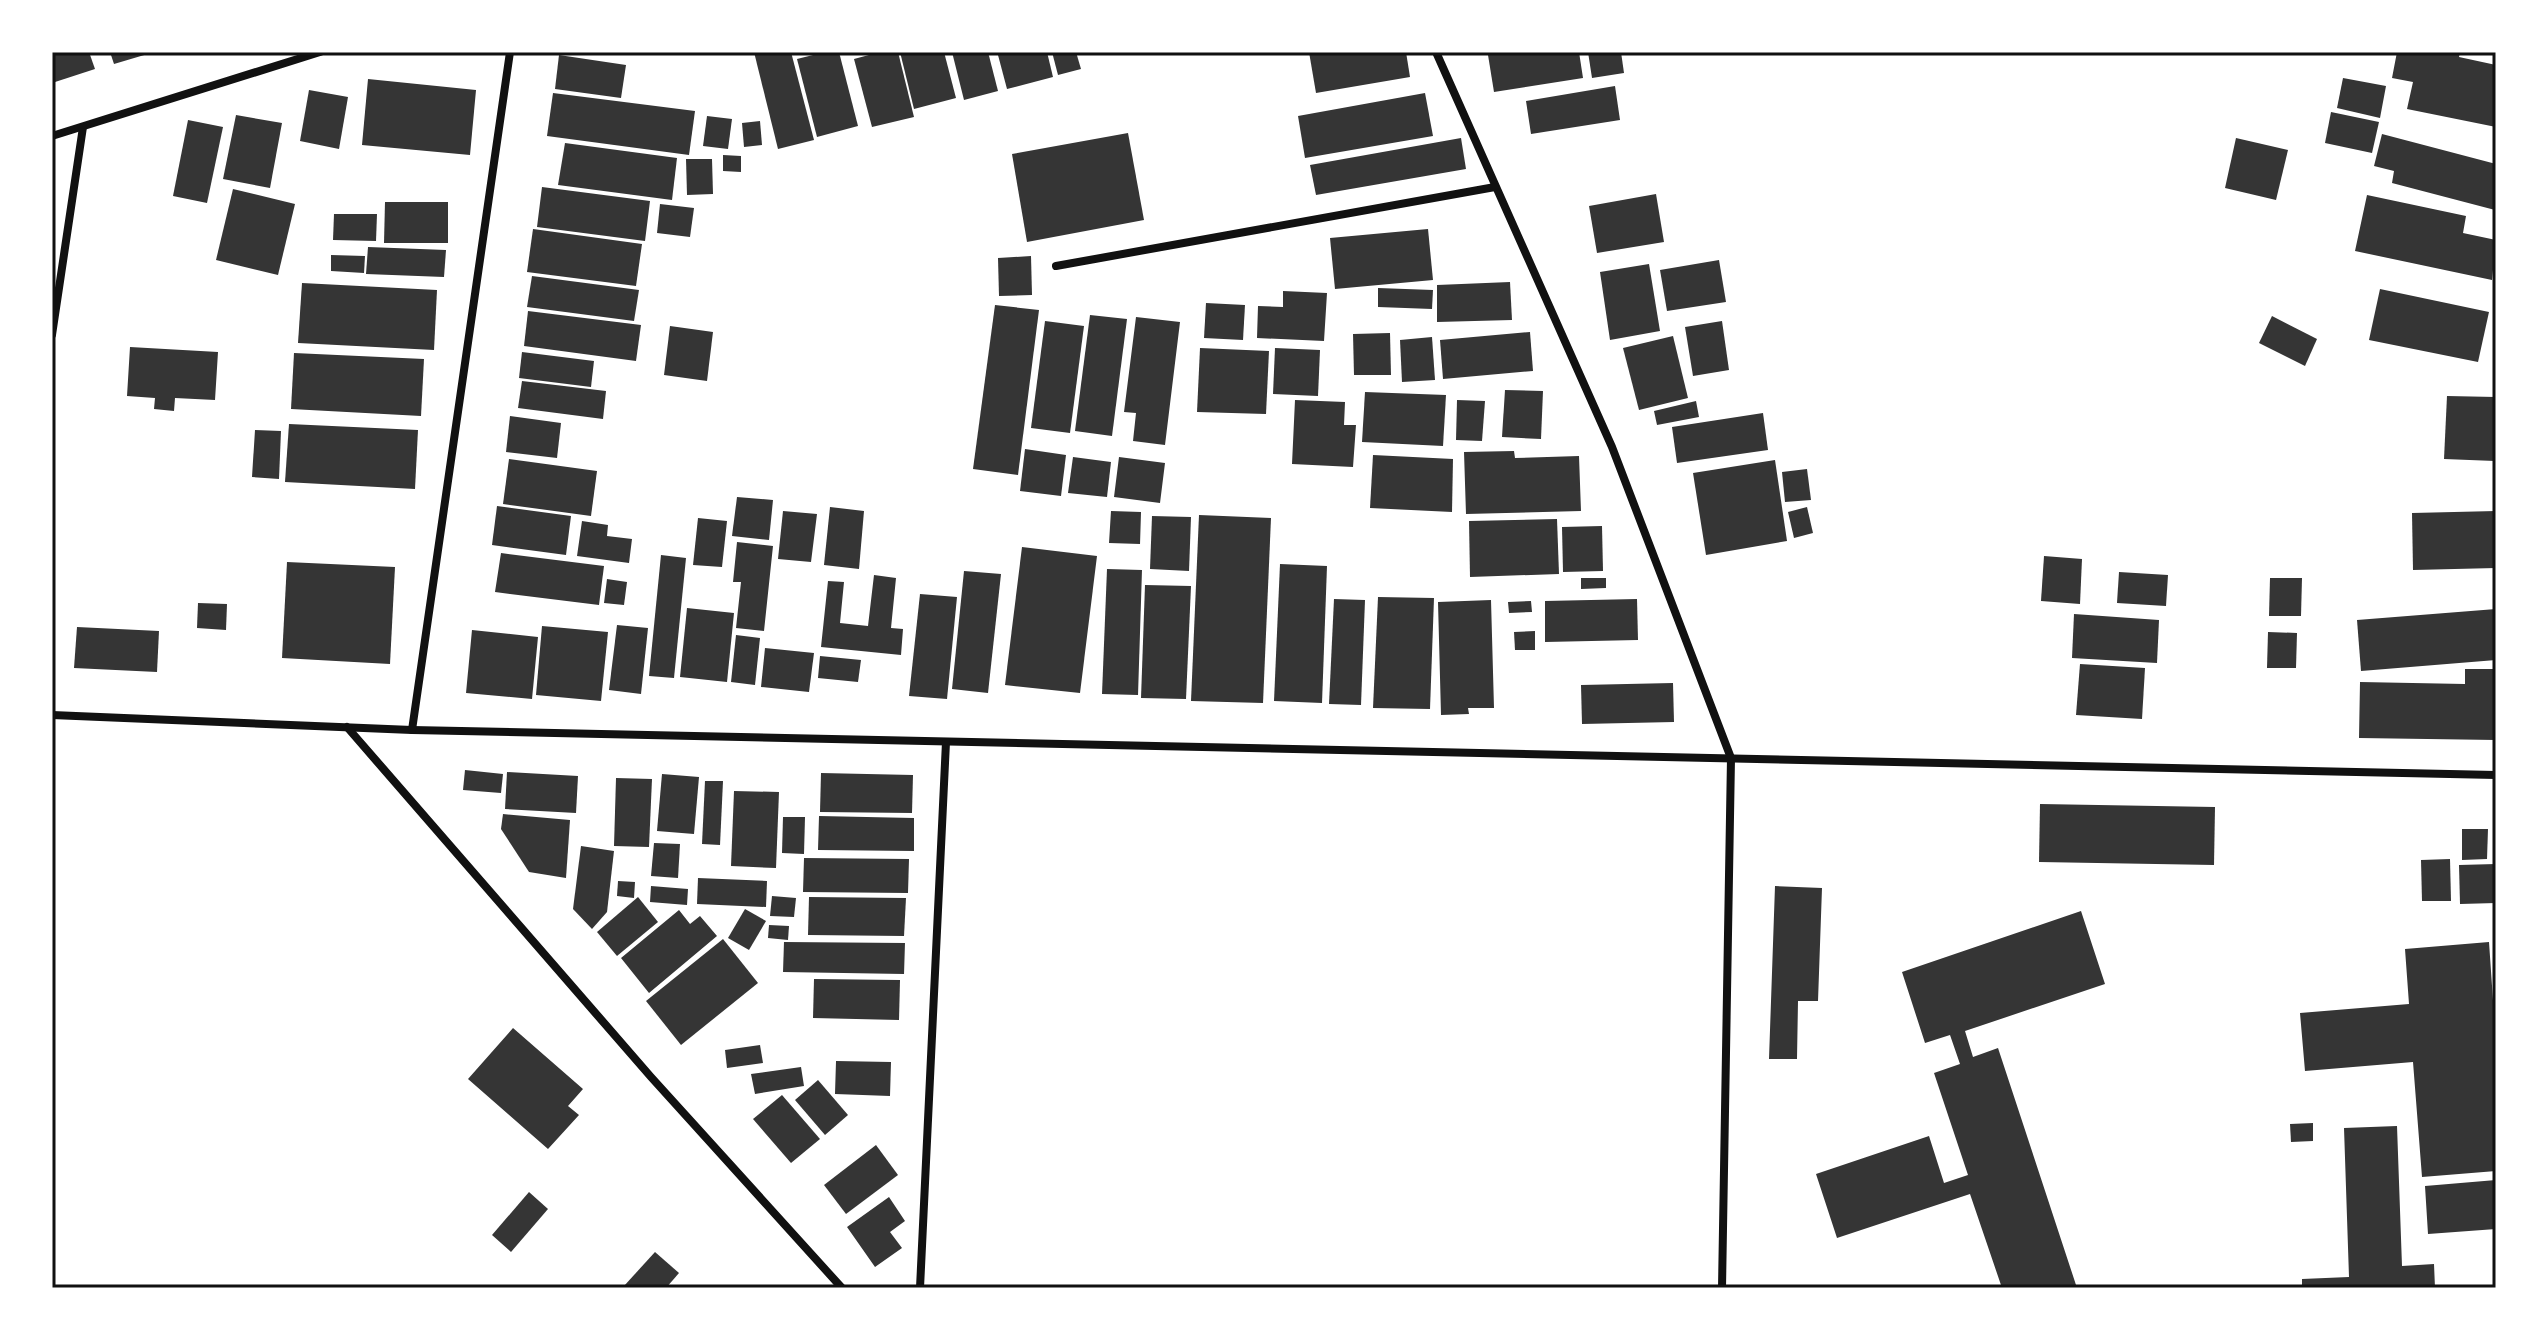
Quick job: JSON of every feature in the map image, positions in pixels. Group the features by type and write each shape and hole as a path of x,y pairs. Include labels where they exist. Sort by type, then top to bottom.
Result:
{"street":[{"path":"52,136 320,52"},
{"path":"412,730 510,52"},
{"path":"1436,52 1612,447 1731,758 1722,1288"},
{"path":"52,335 83,127"},
{"path":"1056,266 1495,187"},
{"path":"52,715 412,730 2496,775"},
{"path":"347,727 651,1077 842,1288"},
{"path":"920,1288 946,742"}],"building":[{"path":"52,52 89,52 95,69 52,83"},
{"path":"110,52 151,52 151,53 114,64"},
{"path":"754,52 791,52 814,140 778,149"},
{"path":"839,52 858,126 817,137 797,59"},
{"path":"880,52 898,52 914,117 872,127 854,59"},
{"path":"900,52 944,52 956,98 914,109"},
{"path":"952,52 988,52 998,91 964,100"},
{"path":"1007,52 1047,52 1053,77 1007,89 998,55"},
{"path":"1052,52 1076,52 1081,69 1058,75"},
{"path":"1309,52 1406,52 1410,77 1316,93"},
{"path":"1579,52 1583,78 1494,92 1488,55"},
{"path":"1588,52 1621,52 1624,73 1592,78"},
{"path":"2397,52 2460,52 2459,57 2496,65 2496,127 2407,109 2413,82 2392,78"},
{"path":"559,55 626,65 621,98 555,89"},
{"path":"2343,78 2386,86 2380,118 2337,108"},
{"path":"368,79 476,90 470,155 362,145"},
{"path":"1615,86 1620,120 1531,134 1526,101"},
{"path":"309,90 348,97 339,149 300,141"},
{"path":"553,93 695,111 689,155 547,136"},
{"path":"1425,93 1433,136 1305,158 1298,116"},
{"path":"2331,112 2379,122 2372,153 2325,143"},
{"path":"236,115 282,123 270,188 223,179"},
{"path":"707,116 732,119 728,149 703,146"},
{"path":"188,120 223,127 207,203 173,196"},
{"path":"760,121 762,145 744,147 742,123"},
{"path":"1128,133 1144,220 1027,242 1012,154"},
{"path":"2382,134 2496,164 2495,210 2392,183 2394,171 2374,166"},
{"path":"1461,138 1466,169 1316,195 1310,165"},
{"path":"2236,138 2288,150 2276,200 2225,188"},
{"path":"565,143 677,158 672,200 558,185"},
{"path":"723,155 741,156 741,172 723,171"},
{"path":"686,159 712,159 713,194 687,195"},
{"path":"542,187 650,201 645,241 537,227"},
{"path":"233,189 295,204 278,275 216,260"},
{"path":"1656,194 1664,242 1597,253 1589,206"},
{"path":"2367,195 2466,216 2463,233 2496,240 2492,280 2355,251"},
{"path":"385,202 448,202 448,243 384,243"},
{"path":"660,204 694,208 690,237 657,233"},
{"path":"334,214 377,214 376,241 333,240"},
{"path":"533,229 642,244 636,286 527,272"},
{"path":"1428,229 1433,280 1335,289 1330,238"},
{"path":"368,247 446,250 444,277 366,274"},
{"path":"331,255 365,256 364,273 331,271"},
{"path":"1031,256 1032,295 999,296 998,258"},
{"path":"1719,260 1726,302 1667,311 1660,270"},
{"path":"1649,264 1660,331 1610,340 1600,272"},
{"path":"532,276 639,290 634,321 527,307"},
{"path":"1510,282 1512,320 1437,322 1437,285"},
{"path":"302,283 437,290 434,350 298,343"},
{"path":"1378,288 1433,290 1432,309 1378,307"},
{"path":"2380,289 2489,312 2478,362 2369,340"},
{"path":"1283,291 1327,293 1324,341 1257,338 1258,306 1283,307"},
{"path":"1206,303 1245,305 1243,340 1204,338"},
{"path":"995,305 1039,310 1018,475 973,469"},
{"path":"528,311 641,325 636,361 524,346"},
{"path":"1090,315 1127,319 1112,436 1075,431"},
{"path":"2272,316 2317,339 2305,366 2259,343"},
{"path":"1136,317 1180,322 1165,445 1133,441 1136,413 1124,412"},
{"path":"1045,321 1084,326 1070,433 1031,428"},
{"path":"1722,321 1729,370 1693,376 1685,327"},
{"path":"670,326 713,332 707,381 664,375"},
{"path":"1530,332 1533,371 1443,379 1440,340"},
{"path":"1390,333 1391,375 1354,375 1353,334"},
{"path":"1673,336 1688,398 1639,410 1623,348"},
{"path":"1432,337 1435,380 1402,382 1400,340"},
{"path":"130,347 218,352 215,400 175,398 174,411 154,409 155,398 127,396"},
{"path":"1200,348 1269,351 1266,414 1197,412"},
{"path":"1275,348 1320,350 1318,396 1273,394"},
{"path":"522,352 594,361 591,387 519,378"},
{"path":"294,353 424,359 421,416 291,409"},
{"path":"522,381 606,391 603,419 518,408"},
{"path":"1505,390 1543,391 1541,439 1502,437"},
{"path":"1365,392 1446,395 1443,446 1362,442"},
{"path":"2447,396 2496,397 2495,461 2444,459"},
{"path":"1295,400 1345,402 1344,425 1356,425 1353,467 1292,464"},
{"path":"1457,400 1485,401 1482,441 1456,440"},
{"path":"1696,401 1699,417 1657,425 1654,411"},
{"path":"1763,413 1768,450 1677,463 1672,427"},
{"path":"510,416 561,423 557,458 506,452"},
{"path":"289,424 418,430 415,489 285,482"},
{"path":"255,430 281,431 279,479 252,477"},
{"path":"1025,449 1066,455 1061,496 1020,491"},
{"path":"1514,451 1515,458 1579,456 1581,511 1466,514 1464,452"},
{"path":"1373,455 1453,459 1452,512 1370,508"},
{"path":"1073,457 1111,462 1107,497 1068,493"},
{"path":"1119,457 1165,463 1160,503 1114,497"},
{"path":"509,459 597,471 591,516 503,504"},
{"path":"1775,460 1787,541 1706,555 1693,473"},
{"path":"1807,469 1811,500 1785,502 1782,472"},
{"path":"737,497 773,500 769,540 732,536"},
{"path":"497,506 571,516 566,555 492,545"},
{"path":"830,507 864,511 859,569 824,565"},
{"path":"1807,507 1813,533 1794,538 1788,512"},
{"path":"783,511 817,514 811,562 778,559"},
{"path":"1111,511 1141,512 1140,544 1109,543"},
{"path":"2496,511 2496,568 2413,570 2412,513"},
{"path":"1199,515 1271,518 1263,703 1191,701"},
{"path":"1152,516 1191,517 1189,571 1150,569"},
{"path":"698,518 727,521 722,567 693,565"},
{"path":"1557,519 1559,574 1470,577 1469,521"},
{"path":"582,521 608,525 607,536 632,539 629,563 577,556"},
{"path":"1602,526 1603,571 1563,572 1562,527"},
{"path":"737,542 773,546 764,631 736,628 741,582 733,582"},
{"path":"1022,547 1097,556 1080,693 1005,685"},
{"path":"501,553 604,566 599,605 495,592"},
{"path":"661,555 686,558 674,678 649,676"},
{"path":"2044,556 2082,559 2080,604 2041,601"},
{"path":"287,562 395,567 390,664 282,658"},
{"path":"1280,564 1327,566 1322,703 1274,701"},
{"path":"1107,569 1142,570 1138,695 1102,694"},
{"path":"964,571 1001,574 988,693 952,689"},
{"path":"2119,572 2168,575 2166,606 2117,603"},
{"path":"874,575 896,578 891,628 903,629 901,655 821,647 828,581 844,582 840,623 868,626"},
{"path":"1581,578 1606,578 1606,588 1581,589"},
{"path":"2270,578 2302,578 2301,616 2269,616"},
{"path":"607,579 627,582 624,605 604,603"},
{"path":"1145,585 1191,586 1186,699 1141,698"},
{"path":"920,594 957,597 947,699 909,696"},
{"path":"1378,597 1434,598 1430,709 1373,708"},
{"path":"1334,599 1365,600 1361,705 1329,704"},
{"path":"1637,599 1638,640 1545,642 1545,601"},
{"path":"1491,600 1494,708 1468,708 1469,714 1441,715 1438,602"},
{"path":"1531,601 1532,612 1509,613 1508,602"},
{"path":"198,603 227,604 226,630 197,628"},
{"path":"687,608 734,613 727,682 680,677"},
{"path":"2496,609 2496,660 2361,671 2357,620"},
{"path":"2074,614 2159,620 2157,663 2072,658"},
{"path":"617,625 648,628 641,694 609,690"},
{"path":"542,626 608,632 601,701 536,695"},
{"path":"77,627 159,631 157,672 74,668"},
{"path":"472,630 538,637 532,699 466,693"},
{"path":"1535,631 1535,650 1515,650 1514,632"},
{"path":"2268,632 2297,633 2296,668 2267,668"},
{"path":"736,635 760,638 755,685 731,682"},
{"path":"765,648 814,653 809,692 761,687"},
{"path":"820,656 861,660 858,682 818,678"},
{"path":"2080,664 2145,668 2142,719 2076,715"},
{"path":"2465,669 2496,669 2496,740 2359,738 2360,682 2465,684"},
{"path":"1673,683 1674,722 1582,724 1581,685"},
{"path":"465,770 503,774 501,793 463,790"},
{"path":"507,772 578,776 576,813 505,809"},
{"path":"821,773 913,775 912,813 820,812"},
{"path":"662,774 699,777 694,834 657,831"},
{"path":"616,778 652,779 649,847 614,846"},
{"path":"705,781 723,781 720,845 702,844"},
{"path":"734,791 779,792 776,868 731,866"},
{"path":"2040,804 2215,807 2214,865 2039,862"},
{"path":"503,814 570,820 566,878 529,872 501,829"},
{"path":"819,816 914,818 914,851 818,850"},
{"path":"783,817 805,817 804,854 782,853"},
{"path":"2462,829 2488,829 2487,859 2462,860"},
{"path":"654,843 680,844 678,878 651,876"},
{"path":"581,846 614,851 607,912 592,929 573,909"},
{"path":"804,858 909,859 908,893 803,892"},
{"path":"2450,859 2451,901 2422,901 2421,860"},
{"path":"2496,864 2496,903 2460,904 2459,865"},
{"path":"698,878 767,881 766,907 697,904"},
{"path":"618,881 635,882 634,898 617,896"},
{"path":"651,886 688,889 687,905 650,902"},
{"path":"1775,886 1822,888 1818,1001 1798,1001 1797,1059 1769,1059"},
{"path":"772,896 796,898 794,917 770,916"},
{"path":"638,897 658,922 617,956 597,932"},
{"path":"809,897 906,898 904,936 808,935"},
{"path":"745,909 766,921 749,950 728,938"},
{"path":"679,910 690,924 700,916 717,936 649,993 621,958"},
{"path":"2081,911 2105,984 1965,1031 1973,1057 1998,1048 2077,1288 2002,1288 1970,1194 1837,1238 1816,1174 1929,1136 1944,1183 1968,1175 1934,1073 1960,1064 1950,1035 1925,1043 1902,972"},
{"path":"769,925 789,926 788,940 768,938"},
{"path":"723,939 758,983 681,1045 646,1001"},
{"path":"784,942 905,943 904,974 783,972"},
{"path":"2489,942 2496,1044 2496,1171 2422,1177 2413,1062 2305,1071 2300,1013 2409,1004 2405,949"},
{"path":"814,979 900,980 899,1020 813,1018"},
{"path":"513,1028 583,1089 568,1106 579,1115 548,1149 468,1079"},
{"path":"760,1045 763,1063 727,1068 725,1050"},
{"path":"836,1061 891,1062 890,1096 835,1094"},
{"path":"801,1067 804,1086 755,1094 751,1074"},
{"path":"818,1080 848,1115 825,1135 795,1100"},
{"path":"782,1095 820,1139 791,1163 753,1119"},
{"path":"2313,1123 2313,1141 2291,1142 2290,1124"},
{"path":"2397,1126 2402,1266 2434,1264 2435,1288 2302,1288 2302,1279 2349,1277 2344,1128"},
{"path":"876,1145 898,1175 846,1214 824,1185"},
{"path":"2496,1180 2496,1229 2428,1234 2425,1186"},
{"path":"529,1192 548,1209 511,1252 492,1235"},
{"path":"889,1197 905,1221 890,1232 902,1248 875,1267 847,1227"},
{"path":"655,1252 679,1273 666,1288 626,1288 624,1286"}]}
